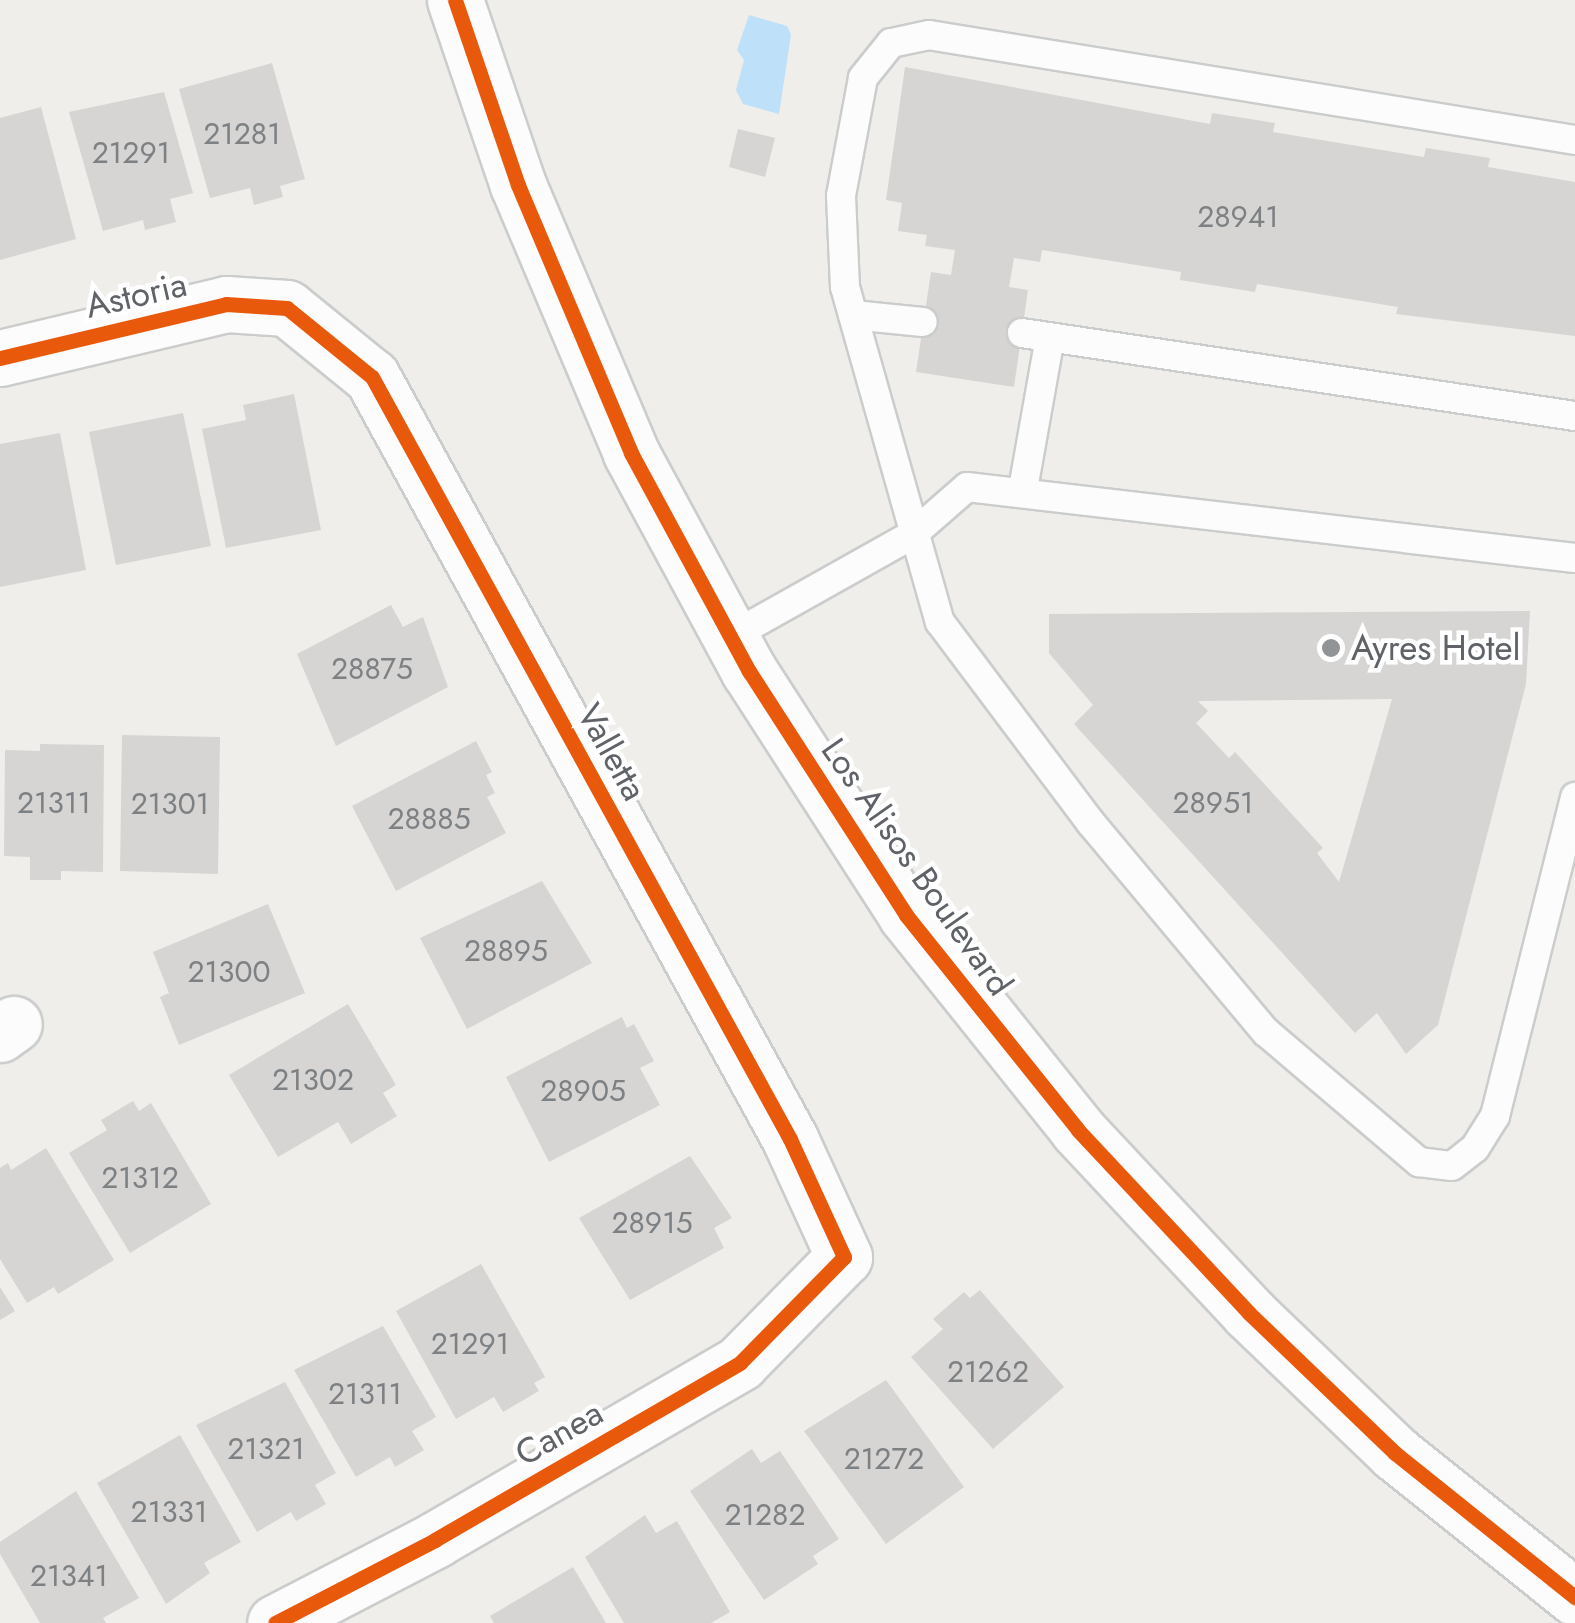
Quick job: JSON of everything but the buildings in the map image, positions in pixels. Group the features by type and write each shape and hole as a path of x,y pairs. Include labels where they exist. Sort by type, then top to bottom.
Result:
{"street":[{"name":"Los Alisos Boulevard","path":"455,0 574,330 630,453 730,637 906,914 1078,1130 1337,1398 1575,1597"},
{"name":"Astoria","path":"0,358 226,304 287,308"},
{"name":"Valletta","path":"287,308 372,377 790,1139 844,1256"},
{"name":"Canea","path":"276,1623 435,1540 740,1364 844,1256"}],"lane":[{"path":"1575,140 929,35 891,43 863,78 842,196 853,315 912,535 940,622 1091,823 1266,1032 1420,1162 1452,1166 1474,1148 1495,1116 1575,797"},
{"path":"853,315 923,322"},
{"path":"1023,490 1036,335 1575,416"},
{"path":"730,637 912,535 968,487 1023,490 1575,558"}],"water":[{"path":"749,15 787,26 791,35 779,114 743,104 736,90 744,60 737,50"}],"cycle path":[{"path":"455,0 518,185 631,453 749,671 906,915 1078,1130 1249,1313 1395,1453 1575,1597"},
{"path":"0,358 226,304 287,308 372,377 790,1139 844,1257 740,1363 435,1540 275,1623"}],"place":[{"name":"Ayres Hotel","path":"1331,648"}]}
